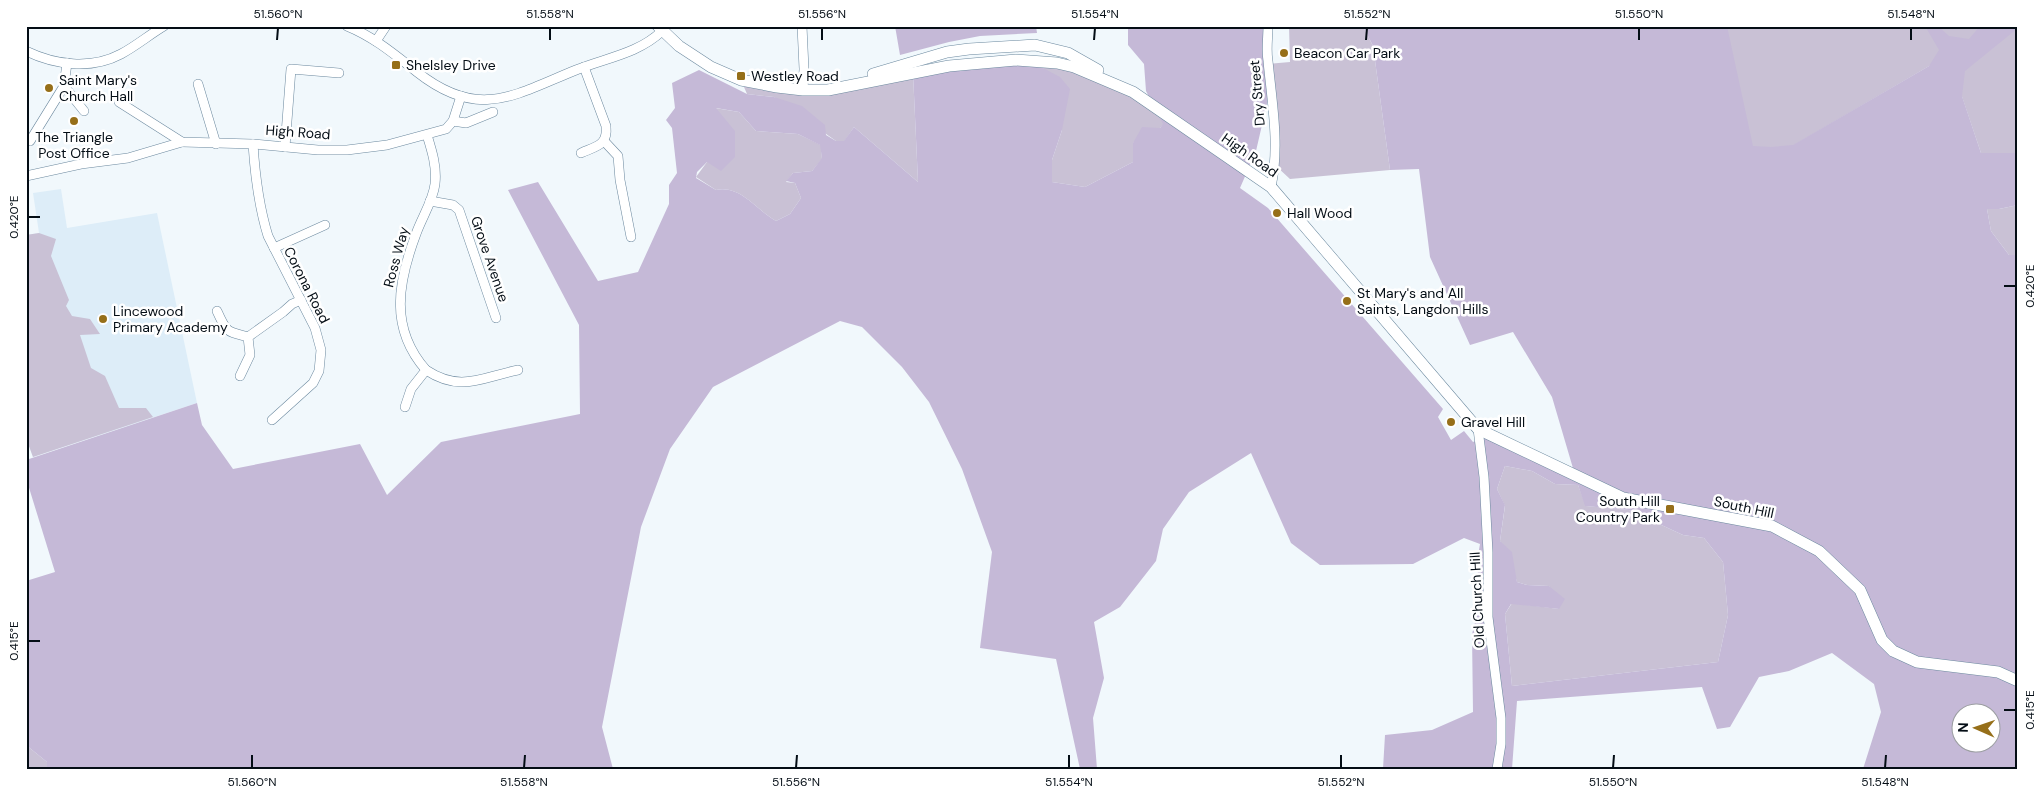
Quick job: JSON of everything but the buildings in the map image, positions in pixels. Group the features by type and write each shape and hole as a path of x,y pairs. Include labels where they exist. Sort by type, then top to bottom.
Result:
{"main road":[{"name":"High Road","path":"660,29 694,57 711,67 741,80 777,87 828,90 949,66 1016,60 1057,63 1074,67 1133,92 1271,187 1478,429"},
{"name":"High Road","path":"803,90 857,79 947,52 1035,45 1068,53 1098,70 1123,88"},
{"name":"South Hill","path":"1478,429 1623,498 1772,526 1819,551 1860,590 1882,640 1893,651 1917,662 1998,672 2018,681"}],"street":[{"path":"26,51 67,64 93,63 113,58 164,26"},
{"name":"High Road","path":"347,26 376,41 430,81 461,96 483,100 514,96 584,67 638,48 660,29"},
{"path":"376,41 386,26"},
{"path":"802,26 803,90"},
{"name":"Dry Street","path":"1268,26 1267,59 1274,122 1276,166 1271,187"},
{"path":"30,141 64,86 67,64"},
{"path":"582,153 599,145 604,141 607,134 606,126 584,67"},
{"path":"285,147 291,69 339,73"},
{"path":"198,84 216,144"},
{"path":"64,86 84,111"},
{"path":"461,96 453,121 466,123 494,112"},
{"name":"High Road","path":"119,102 182,142 216,144 252,144 332,150 360,149 387,145 428,135 446,129 453,121"},
{"name":"Ross Way","path":"426,370 407,342 399,302 400,288 411,250 435,186 435,171 428,135"},
{"path":"604,141 615,150 619,159 620,180 631,237"},
{"path":"26,176 81,164 128,158 182,142"},
{"name":"Corona Road","path":"252,144 263,220 274,248 319,340 321,358 318,371 311,386 272,420"},
{"name":"Grove Avenue","path":"430,201 454,205 459,210 496,318"},
{"path":"274,248 325,225"},
{"path":"217,311 225,328 231,333 248,337 292,304 301,300"},
{"path":"240,376 250,355 248,337"},
{"path":"405,408 411,389 426,370 446,380 464,383 518,370"},
{"name":"Old Church Hill","path":"1478,429 1484,477 1488,552 1488,617 1501,718 1501,744 1497,769"}],"shaded area":[{"path":"895,26 1036,26 1037,33 980,36 900,55"},
{"path":"1128,26 1267,26 1268,99 1256,151 1240,188 1268,208 1443,409 1438,417 1451,440 1464,431 1473,442 1486,437 1575,475 1552,397 1513,332 1470,345 1430,257 1419,169 1390,170 1373,46 1363,26 1727,26 1753,146 1771,147 1793,145 1929,66 1939,50 1925,26 1938,26 1949,36 1969,39 1980,26 2018,26 2018,28 1965,71 1962,96 1981,153 2018,153 2018,205 1999,209 1987,209 1991,231 2009,255 2018,255 2018,769 1863,769 1881,712 1874,684 1832,653 1789,671 1759,677 1730,727 1717,729 1702,687 1517,701 1512,769 1383,769 1385,735 1432,730 1473,712 1472,634 1480,604 1477,561 1480,544 1464,538 1413,564 1320,565 1291,543 1251,453 1189,492 1163,529 1156,561 1120,607 1094,622 1104,678 1093,718 1097,769 1080,769 1056,659 980,648 992,552 962,469 929,402 902,367 862,327 840,321 713,387 670,449 641,527 602,727 613,769 47,769 47,762 26,745 26,581 55,572 26,478 26,460 197,403 202,425 233,469 360,444 387,495 441,442 580,414 579,325 508,190 538,182 598,281 638,272 669,204 669,185 677,173 672,128 666,120 675,108 672,83 699,70 747,94 774,97 802,106 825,125 826,135 836,141 844,141 854,127 918,182 913,73 1030,61 1060,77 1070,89 1062,130 1052,160 1052,182 1085,187 1133,162 1133,143 1142,127 1160,128 1163,124 1146,91 1144,64 1128,45","holes":["716,108 739,112 756,131 798,134 820,145 822,158 812,171 793,173 786,181 795,183 801,198 790,214 776,221 741,195 725,189 716,190 696,178 697,172 707,162 721,171 735,157 735,131","1505,466 1532,471 1555,484 1578,485 1585,506 1629,510 1683,535 1704,538 1723,562 1728,615 1718,662 1512,686 1505,614 1511,604 1559,609 1565,599 1549,586 1527,585 1517,582 1512,552 1500,541 1505,505 1497,489"]},
{"path":"1289,26 1363,26 1373,46 1390,170 1290,179 1276,166 1268,64 1290,62"},
{"path":"1713,26 2018,26 2018,153 1981,153 1948,55 1743,175"},
{"path":"1030,61 1057,63 1155,108 1164,124 1133,143 1133,162 1085,187 1052,182 1052,160 1062,130"},
{"path":"913,73 918,182 854,127 844,142 836,141 774,97 747,94 741,80 803,90"},
{"path":"715,108 739,112 756,131 798,134 821,145 822,159 812,171 793,173 786,182 795,183 801,198 790,214 776,221 741,195 725,189 716,190 696,177 707,162"},
{"name":"Lincewood Primary Academy","path":"61,189 67,228 157,213 197,403 33,457 26,438 26,235 39,233 33,193"},
{"path":"2018,205 2018,255 2009,255 1991,231 1987,209 1999,209"},
{"path":"39,233 56,239 51,256 69,300 66,306 72,316 90,319 100,334 80,335 91,368 105,376 119,408 146,408 153,417 33,457 26,438 26,235"},
{"path":"1505,466 1532,471 1555,484 1578,485 1586,506 1629,510 1683,535 1704,538 1723,562 1728,615 1718,662 1512,686 1505,614 1512,603 1559,609 1549,586 1527,585 1517,582 1500,541 1505,506 1497,489"},
{"path":"26,745 47,762 47,769 26,769"}],"place":[{"name":"Beacon Car Park","path":"1284,53"},
{"name":"Shelsley Drive","path":"396,65"},
{"name":"Westley Road","path":"741,76"},
{"name":"Saint Mary's Church Hall","path":"49,88"},
{"name":"The Triangle Post Office","path":"74,121"},
{"name":"Hall Wood","path":"1277,213"},
{"name":"St Mary's and All Saints, Langdon Hills","path":"1347,301"},
{"name":"Lincewood Primary Academy","path":"103,319"},
{"name":"Gravel Hill","path":"1451,422"},
{"name":"South Hill Country Park","path":"1670,509"}]}
